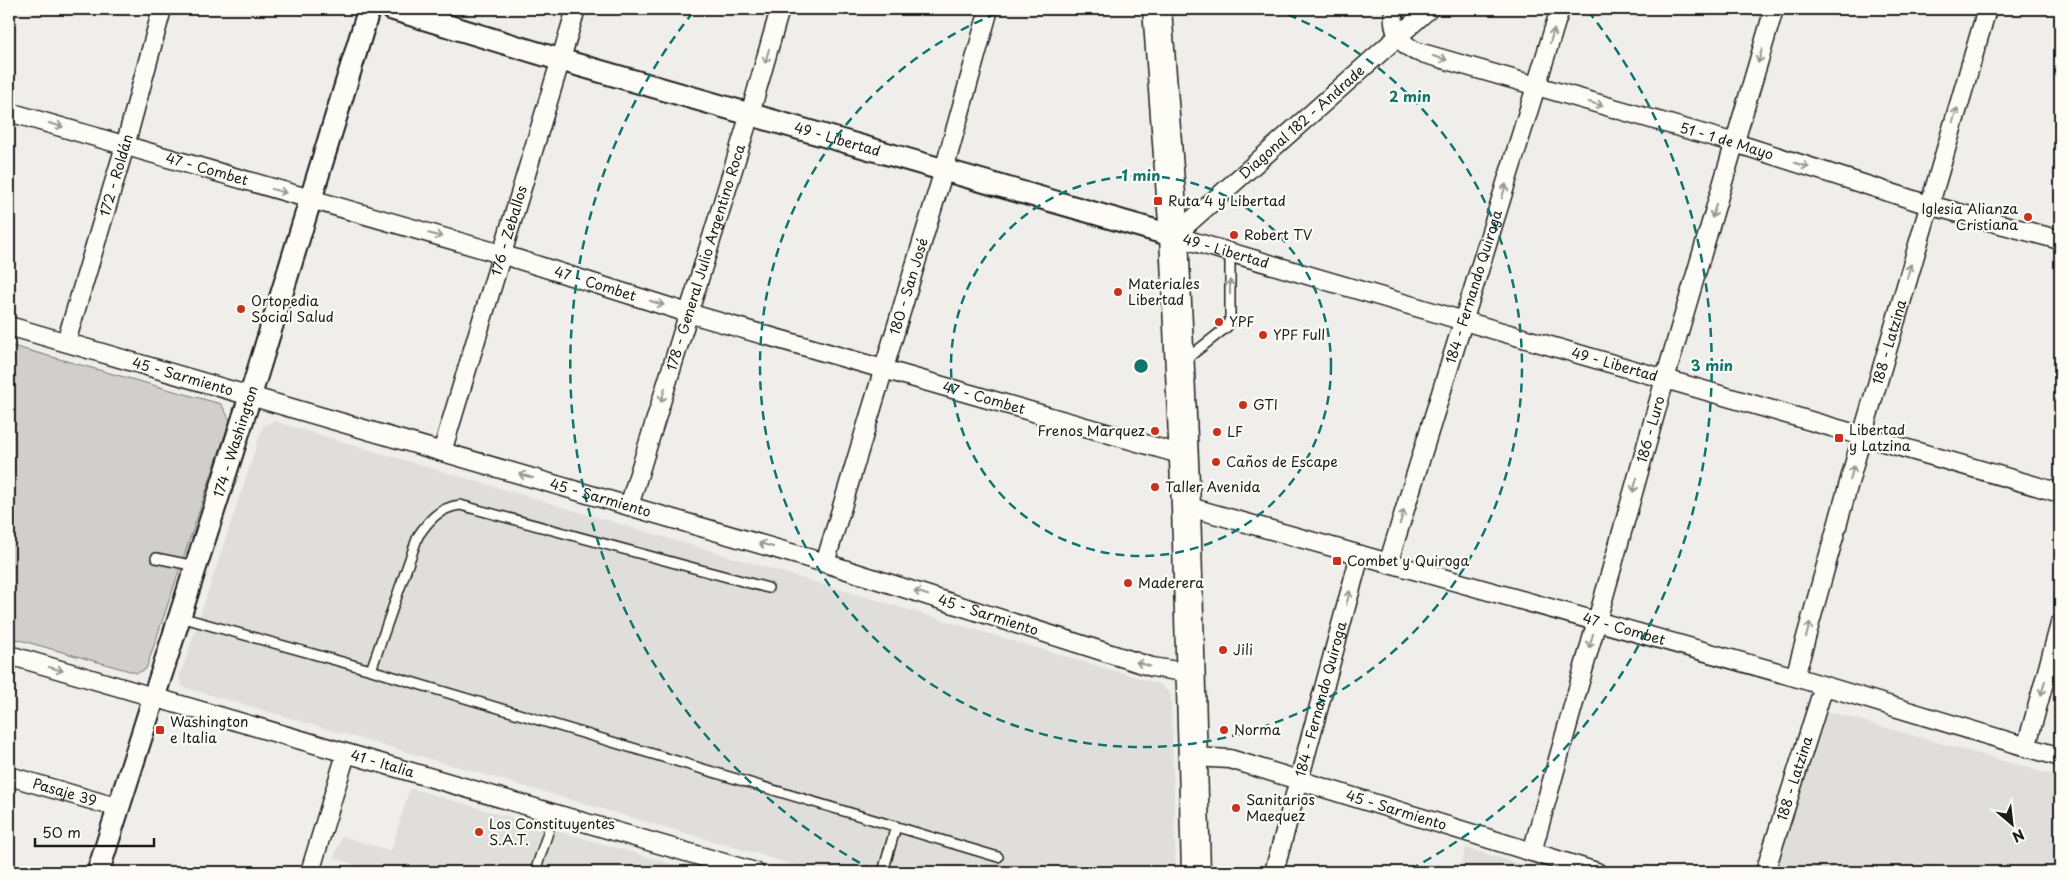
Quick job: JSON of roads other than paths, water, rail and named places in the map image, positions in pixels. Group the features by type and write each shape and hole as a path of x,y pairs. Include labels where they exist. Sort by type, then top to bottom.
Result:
{"main road":[{"path":"1157,9 1174,236 1186,506 1196,872"}],"street":[{"name":"172 - Roldán","path":"66,342 125,146 162,9"},
{"name":"174 - Washington","path":"98,872 250,397 369,9"},
{"name":"49 - Libertad","path":"392,9 562,60 2060,492"},
{"name":"176 - Zeballos","path":"442,452 576,9"},
{"name":"178 - General Julio Argentino Roca","path":"629,506 750,114 780,9"},
{"name":"180 - San José","path":"825,563 944,170 989,9"},
{"path":"1394,9 1393,27 1397,37"},
{"name":"Diagonal 182 - Andrade","path":"1174,236 1429,9"},
{"name":"184 - Fernando Quiroga","path":"1388,564 1560,9"},
{"name":"186 - Luro","path":"1532,852 1664,379 1774,9"},
{"name":"188 - Latzina","path":"1795,677 1928,205 1987,9"},
{"name":"51 - 1 de Mayo","path":"1397,37 1406,46 1415,51 1735,143 1928,205 2060,240"},
{"name":"47 - Combet","path":"9,112 501,254 688,313 1183,455"},
{"name":"45 - Sarmiento","path":"9,326 825,563 1152,666 1190,673"},
{"name":"47 - Combet","path":"1186,506 1388,564 1597,620 1795,677 2060,757"},
{"name":"184 - Fernando Quiroga","path":"1274,872 1360,555"},
{"path":"2026,748 2060,624"},
{"name":"41 - Italia","path":"9,655 554,814 714,867 755,872"},
{"name":"188 - Latzina","path":"1765,872 1824,686"},
{"path":"310,872 346,754"},
{"name":"45 - Sarmiento","path":"1193,757 1230,759 1597,872"},
{"name":"Pasaje 39","path":"9,776 120,808"}],"lane":[{"path":"1179,364 1227,327 1230,318 1230,252"},
{"path":"371,670 418,536 428,521 450,506 460,505 768,588"},
{"path":"156,558 196,566"},
{"path":"180,617 371,670 998,857"},
{"path":"535,872 554,814"},
{"path":"883,872 896,826"}],"place":[{"name":"Ruta 4 y Libertad","path":"1158,201"},
{"name":"Iglesia Alianza Cristiana","path":"2028,217"},
{"name":"Robert TV","path":"1234,235"},
{"name":"Materiales Libertad","path":"1118,292"},
{"name":"Ortopedia Social Salud","path":"241,309"},
{"name":"YPF","path":"1219,322"},
{"name":"YPF Full","path":"1263,335"},
{"name":"GTI","path":"1243,405"},
{"name":"Frenos Marquez","path":"1155,431"},
{"name":"LF","path":"1217,432"},
{"name":"Libertad y Latzina","path":"1839,438"},
{"name":"Caños de Escape","path":"1216,462"},
{"name":"Taller Avenida","path":"1155,487"},
{"name":"Combet y Quiroga","path":"1337,561"},
{"name":"Maderera","path":"1128,583"},
{"name":"Jili","path":"1223,650"},
{"name":"Washington e Italia","path":"160,730"},
{"name":"Norma","path":"1224,730"},
{"name":"Sanitarios Maequez","path":"1236,808"},
{"name":"Los Constituyentes S.A.T.","path":"479,832"}]}
